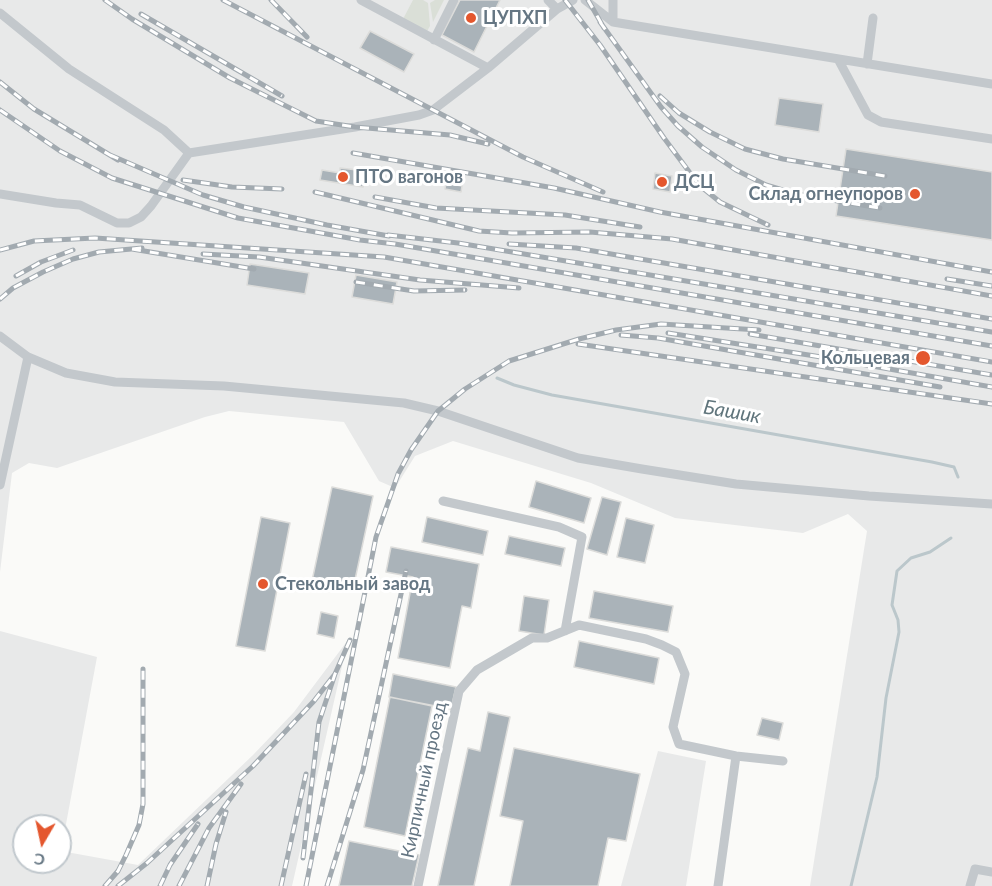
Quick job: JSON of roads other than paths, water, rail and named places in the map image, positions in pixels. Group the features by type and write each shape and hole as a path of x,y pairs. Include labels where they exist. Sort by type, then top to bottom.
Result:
{"street":[{"path":"361,0 488,68"},
{"path":"434,40 454,0"},
{"path":"549,0 557,9"},
{"path":"0,194 80,205 117,223 129,223 141,217 151,206 189,153 419,115 439,105 488,68 557,9 573,0"},
{"path":"585,0 614,22 992,84"},
{"path":"613,0 614,22"},
{"path":"0,13 69,69 164,130 189,153"},
{"path":"867,64 873,18"},
{"path":"838,59 868,115 881,122 992,140"},
{"path":"0,336 27,357 66,373 115,382 224,386 404,403 438,411 578,458 725,482 869,496 992,504"},
{"path":"0,485 27,357"},
{"path":"443,501 559,527 582,537 565,631"},
{"name":"Кирпичный проезд","path":"418,886 459,691 477,670 532,638 547,638 579,625 646,639 676,652 685,674 673,727 679,744 736,756 783,761"},
{"path":"718,886 736,756"},
{"path":"970,886 975,869 992,872"}],"waterway":[{"name":"Башик","path":"497,378 552,395 932,462 954,467 958,477"},
{"name":"Башик","path":"851,886 877,777 886,698 899,632 898,620 892,605 897,571 911,558 930,552 951,538"}],"railway":[{"path":"105,0 132,19 230,78 316,121 355,127 450,135 488,144"},
{"path":"223,0 523,157 603,192"},
{"path":"271,0 307,37"},
{"path":"565,0 600,45 699,185 720,202 768,225"},
{"path":"588,0 604,28"},
{"path":"141,14 282,96"},
{"path":"600,22 661,107 678,126 702,147 736,170 766,185 796,194 880,208"},
{"path":"0,82 34,109 118,160"},
{"path":"660,96 679,113 710,132 745,149 783,159 885,176"},
{"path":"0,110 60,151 112,178 238,218 992,346"},
{"path":"353,153 554,188 660,212 992,272"},
{"path":"110,155 203,195 244,207 389,236"},
{"path":"183,180 232,187 282,189"},
{"path":"315,192 479,231 590,232 672,239 992,296"},
{"path":"375,197 436,208 565,215 640,227"},
{"path":"388,235 458,243 992,332"},
{"path":"0,250 34,241 95,238 384,257 992,362"},
{"path":"509,244 576,248 992,319"},
{"path":"0,299 13,288 73,259 99,252 142,248"},
{"path":"132,249 254,269"},
{"path":"16,276 41,262 73,250"},
{"path":"203,254 259,257 420,280 519,288"},
{"path":"947,279 992,286"},
{"path":"356,282 414,291 465,290"},
{"path":"306,886 376,537 398,474 411,450 438,411 465,389 509,361 579,339 616,330 661,324 759,330"},
{"path":"668,333 992,387"},
{"path":"750,334 992,375"},
{"path":"621,335 658,338 940,387"},
{"path":"578,344 992,404"},
{"path":"327,886 363,770 406,571"},
{"path":"303,858 319,722 335,674 350,640"},
{"path":"105,886 118,871 126,855 139,825 143,804 143,669"},
{"path":"118,886 147,863 253,766 314,701 335,674"},
{"path":"281,886 306,774"},
{"path":"179,886 209,828 241,784"},
{"path":"207,886 226,812"},
{"path":"160,886 170,865 198,824"}],"place":[{"name":"ЦУПХП","path":"471,18"},
{"name":"ПТО вагонов","path":"343,177"},
{"name":"ДСЦ","path":"662,182"},
{"name":"Склад огнеупоров","path":"915,194"},
{"name":"Кольцевая","path":"923,358"},
{"name":"Стекольный завод","path":"263,584"}]}
